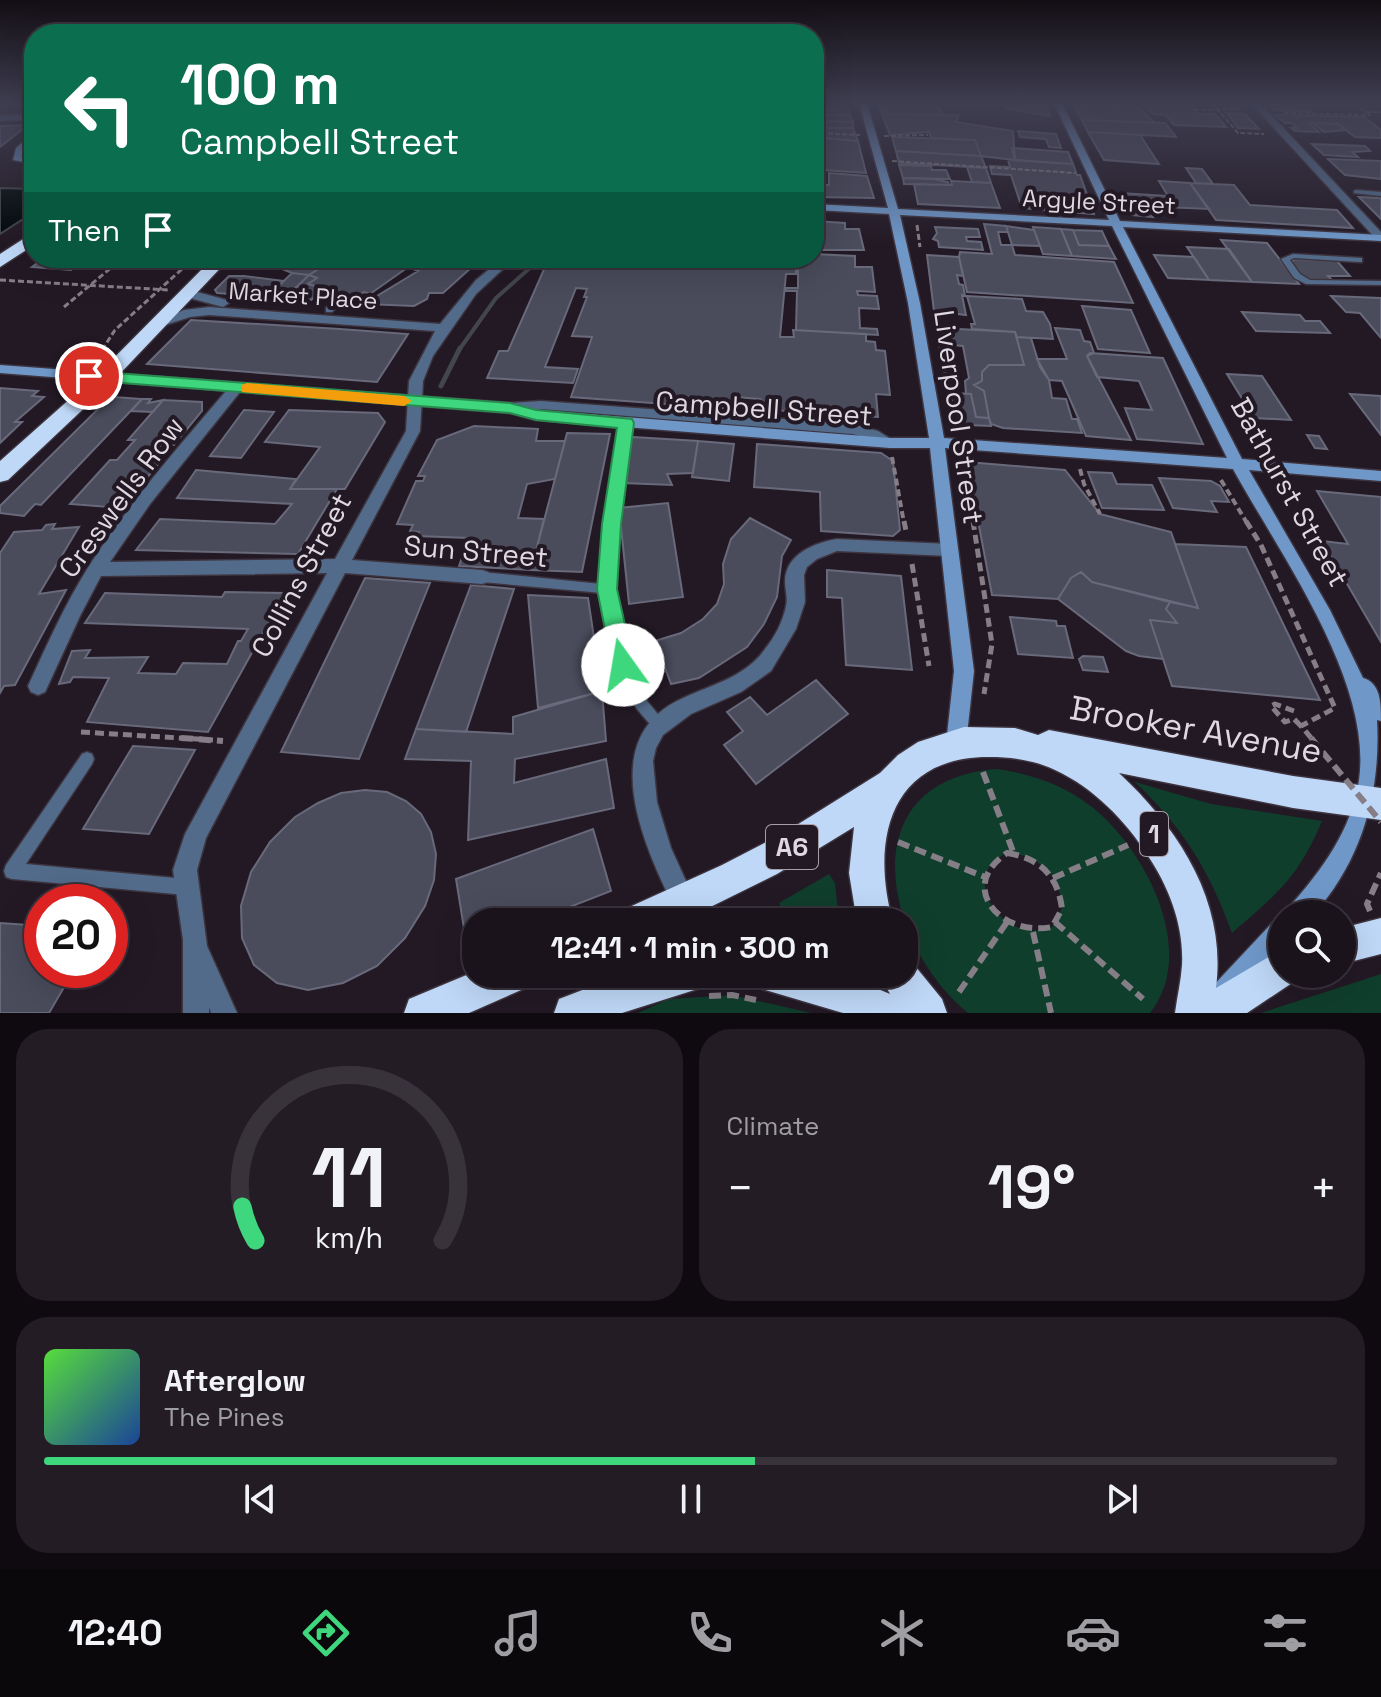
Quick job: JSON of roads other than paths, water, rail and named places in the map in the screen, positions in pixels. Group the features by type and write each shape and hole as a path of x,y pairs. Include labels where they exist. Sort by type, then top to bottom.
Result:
{"highway":[{"path":"0,262 24,244"},
{"path":"0,474 106,377 212,268"},
{"name":"1","path":"872,908 866,883 867,839 879,802 893,781 921,757 956,744 995,740 1044,751 1092,775 1128,804 1160,841 1184,884 1199,930 1202,977 1194,1013"},
{"name":"Brooker Avenue","path":"995,740 1086,750 1375,809"},
{"name":"A6","path":"672,908 795,845 893,781"},
{"path":"1356,942 1381,936"},
{"path":"1213,1013 1268,977"},
{"path":"423,1013 482,988"},
{"path":"573,1013 637,988"},
{"path":"823,988 863,1006 889,1013"},
{"path":"909,988 928,1013"}],"main road":[{"name":"Liverpool Street","path":"879,150 895,212 937,444 964,665 956,744"},
{"name":"Bathurst Street","path":"1081,150 1239,464 1278,531 1362,694 1375,809 1309,900"},
{"name":"Argyle Street","path":"824,208 1381,238"},
{"name":"Campbell Street","path":"0,369 510,408 536,415 626,423 890,443 960,443 1075,451 1381,476"},
{"path":"1342,651 1381,712"},
{"path":"1205,1013 1268,946"}],"street":[{"path":"1298,150 1381,238"},
{"name":"Collins Street","path":"196,1013 195,940 186,887 189,854 196,834 413,431 412,401 417,378 449,323 480,282 497,268"},
{"name":"Market Place","path":"187,292 214,302 325,315"},
{"name":"Market Place","path":"159,323 200,311 449,323"},
{"name":"Creswells Row","path":"38,686 70,615 96,569 179,457 237,387"},
{"path":"510,408 541,405 852,429 873,434 890,443"},
{"path":"684,903 660,856 643,772 645,748 659,724 682,706 740,685 764,665 781,640 796,605 795,575 809,555 820,548 837,545 950,550"},
{"name":"Sun Street","path":"96,569 340,566 482,577"},
{"name":"Collins Street","path":"195,940 224,1013"}],"lane":[{"path":"1356,192 1381,194"},
{"path":"1359,260 1293,256 1285,259 1297,276 1309,282 1381,283"},
{"path":"325,315 344,294"},
{"path":"626,423 612,524 607,589 627,681 659,724"},
{"name":"Sun Street","path":"482,577 607,589"},
{"path":"87,759 12,871 186,887"}],"waterway":[{"path":"459,350 496,298 530,268"},
{"path":"441,386 459,350"}]}
